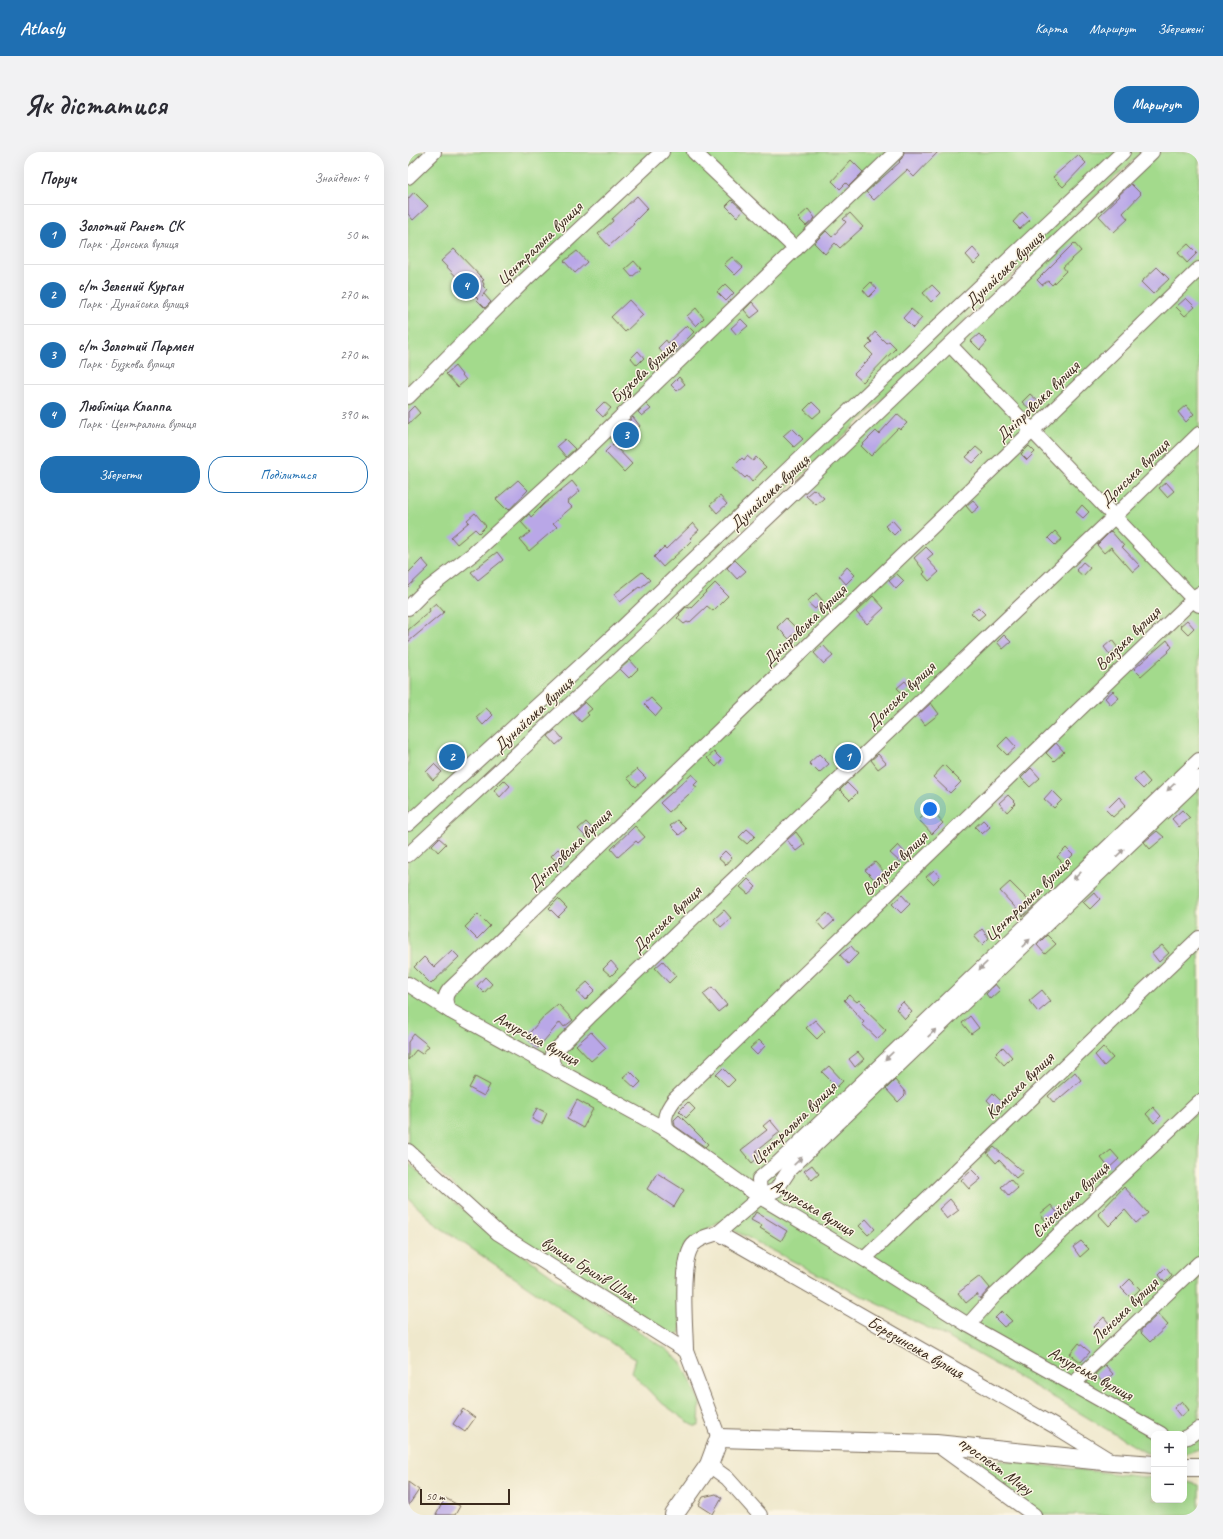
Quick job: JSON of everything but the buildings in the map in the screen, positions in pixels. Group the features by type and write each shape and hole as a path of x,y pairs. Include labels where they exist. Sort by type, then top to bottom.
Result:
{"street":[{"path":"408,177 434,152"},
{"name":"Центральна вулиця","path":"408,397 526,279 662,152"},
{"path":"694,152 796,249"},
{"name":"Бузкова вулиця","path":"408,608 424,592 473,554 568,466 896,152"},
{"name":"Дунайська вулиця","path":"408,824 622,628 1123,152"},
{"name":"Дунайська вулиця","path":"408,855 635,644 950,346 1152,152"},
{"name":"Дніпровська вулиця","path":"450,1011 447,1007 445,997 450,988 1032,431 1199,269"},
{"path":"950,346 1114,517 1197,600"},
{"name":"Донська вулиця","path":"556,1070 552,1062 552,1054 589,1017 1114,517 1199,434"},
{"name":"Волзька вулиця","path":"668,1131 665,1124 665,1116 668,1108 674,1100 1197,600"},
{"name":"Центральна вулиця","path":"1199,760 779,1162 759,1179 760,1197 776,1190 790,1169 1199,778"},
{"name":"Камська вулиця","path":"864,1259 1199,938"},
{"name":"Амурська вулиця","path":"408,984 450,1011 668,1131 760,1197 864,1259 968,1325 1156,1431"},
{"name":"Єнісейська вулиця","path":"968,1325 996,1295 1199,1102"},
{"name":"вулиця Брилів Шлях","path":"408,1151 498,1233 686,1351"},
{"path":"674,1515 709,1465 719,1438 686,1351 684,1300 688,1253 699,1240 718,1233 760,1197"},
{"name":"Березинська вулиця","path":"718,1233 1056,1427 1113,1462"},
{"name":"Ленська вулиця","path":"1074,1384 1199,1263"},
{"path":"1187,1437 1199,1429"},
{"name":"Березинська вулиця","path":"719,1438 936,1444 1151,1465"},
{"name":"проспект Миру","path":"936,1444 1034,1515"},
{"path":"709,1465 727,1478 760,1515"},
{"path":"1187,1467 1199,1468"}],"green space":[{"path":"408,152 1142,152 593,674 656,619 1148,152 1199,152 1199,1449 1187,1453 1187,1431 1151,1431 1151,1453 1146,1453 1060,1401 947,1337 835,1283 718,1222 685,1244 679,1266 681,1332 675,1336 664,1333 499,1228 408,1144"},
{"path":"408,1163 493,1234 573,1290 665,1348 682,1363 700,1400 699,1426 694,1426 659,1401 631,1372 635,1359 438,1226 408,1198"},
{"path":"985,1459 1151,1478 1151,1503 1187,1503 1187,1482 1199,1485 1199,1515 1041,1515 980,1469 979,1462"}],"place":[{"name":"Любіміца Клаппа","path":"466,286"},
{"name":"с/т Золотий Пармен","path":"626,435"},
{"name":"с/т Зелений Курган","path":"452,757"},
{"name":"Золотий Ранет СК","path":"848,757"}]}
